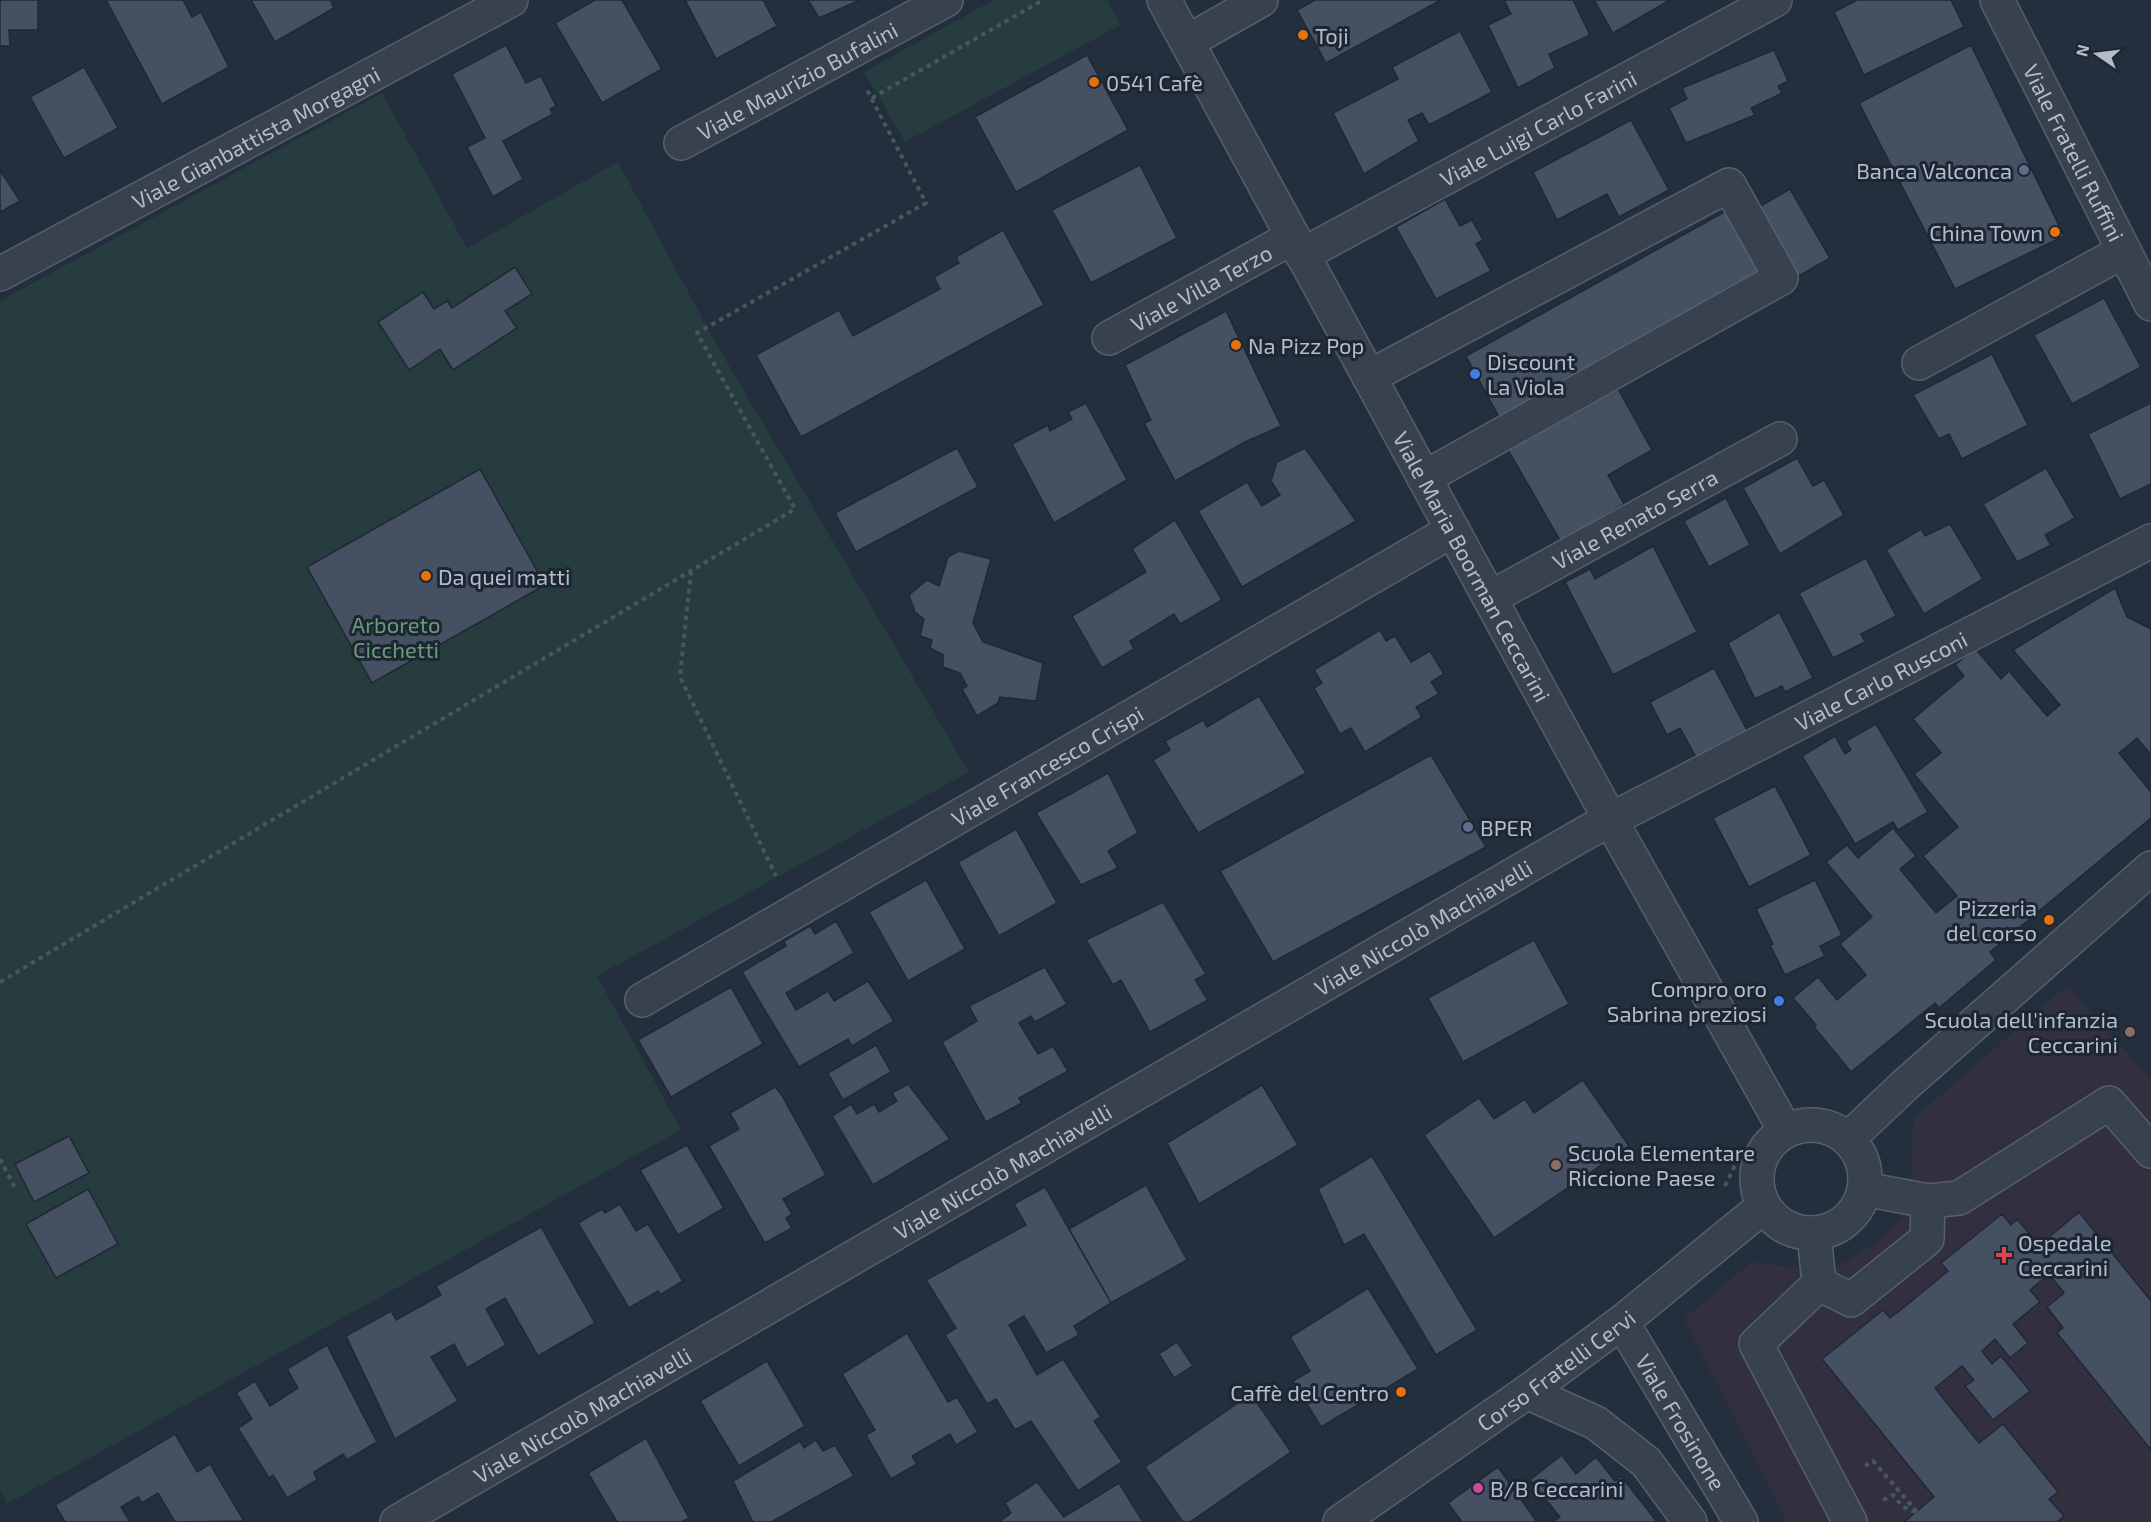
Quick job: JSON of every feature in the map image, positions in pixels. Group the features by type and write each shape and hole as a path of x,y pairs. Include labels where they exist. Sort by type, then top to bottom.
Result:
{"street":[{"name":"Viale Gianbattista Morgagni","path":"0,274 511,0"},
{"name":"Viale Maurizio Bufalini","path":"681,143 946,0"},
{"name":"Viale Maria Boorman Ceccarini","path":"1164,0 1610,819 1785,1130"},
{"path":"1187,42 1261,0"},
{"name":"Viale Luigi Carlo Farini","path":"1298,246 1775,0"},
{"name":"Viale Fratelli Ruffini","path":"1997,0 2151,304"},
{"path":"1369,377 1729,185 1781,278 1424,478"},
{"name":"Viale Villa Terzo","path":"1109,338 1298,246"},
{"path":"1919,363 2124,251"},
{"name":"Viale Renato Serra","path":"1490,598 1780,439"},
{"name":"Viale Francesco Crispi","path":"642,999 1453,530"},
{"name":"Viale Carlo Rusconi","path":"1610,819 2151,541"},
{"name":"Viale Niccolò Machiavelli","path":"397,1522 1610,819"},
{"path":"1848,1138 2151,868"},
{"path":"1864,1189 1928,1201 1959,1198 2109,1103 2151,1151"},
{"path":"1818,1124 1834,1129 1848,1138 1858,1152 1865,1171 1864,1189 1858,1206 1847,1220 1831,1229 1814,1233 1799,1232 1785,1227 1773,1218 1764,1206 1757,1190 1756,1172 1762,1155 1772,1140 1785,1130 1801,1125 1818,1124"},
{"path":"1819,1284 1851,1300 1927,1239 1928,1201"},
{"name":"Corso Fratelli Cervi","path":"1340,1522 1527,1392 1622,1322 1764,1206"},
{"path":"1814,1233 1819,1284"},
{"path":"1819,1284 1756,1344 1850,1522"},
{"name":"Viale Frosinone","path":"1622,1322 1741,1522"},
{"name":"Viale Frosinone","path":"1527,1392 1596,1424 1646,1462 1690,1522"}],"path":[{"path":"872,98 1043,0"},
{"path":"0,982 795,509 697,333 926,203 847,54"},
{"path":"691,571 680,677 793,912"},
{"path":"0,1159 16,1190"},
{"path":"1873,1461 1917,1512 1903,1507 1893,1495"}],"shaded area":[{"name":"Ospedale Ceccarini","path":"2067,986 2151,1079 2151,1522 1787,1522 1684,1319 1752,1262 1828,1272 1875,1244 1899,1220 1912,1171 1913,1119"}],"green space":[{"path":"994,0 1107,0 1120,25 905,142 864,72"},
{"name":"Arboreto Cicchetti","path":"382,93 467,248 618,162 714,340 969,772 597,976 681,1130 7,1504 0,1490 0,301"}],"building":[{"path":"0,0 38,0 38,30 9,30 10,46 0,46"},
{"path":"106,0 183,0 192,17 201,12 229,67 162,104"},
{"path":"251,0 330,0 334,8 275,42"},
{"path":"595,0 622,0 662,69 602,103 555,23"},
{"path":"685,0 763,0 777,26 716,59"},
{"path":"808,0 860,0 819,18"},
{"path":"1315,0 1441,0 1326,63 1297,10"},
{"path":"1504,0 1573,0 1590,35 1549,54 1555,68 1518,88 1488,25 1511,14"},
{"path":"1594,0 1670,0 1613,33"},
{"path":"1857,0 1951,0 1964,27 1864,75 1834,12"},
{"path":"1460,31 1492,92 1429,125 1422,113 1408,120 1419,141 1364,174 1333,113 1398,79 1392,67"},
{"path":"506,45 526,83 541,76 556,106 550,109 553,114 503,141 523,179 493,197 467,147 485,138 452,74"},
{"path":"1971,45 2064,236 1955,289 1859,103"},
{"path":"1774,50 1788,81 1778,86 1782,93 1751,108 1755,115 1686,143 1669,108 1687,99 1682,88"},
{"path":"1087,55 1128,130 1016,192 975,117"},
{"path":"84,67 118,128 64,158 30,97"},
{"path":"1631,120 1669,190 1619,217 1607,194 1557,220 1533,172"},
{"path":"1140,165 1177,238 1091,283 1052,210"},
{"path":"0,170 20,201 0,212"},
{"path":"1790,189 1830,258 1771,292 1732,223"},
{"path":"1445,199 1460,226 1472,220 1483,240 1476,244 1491,271 1436,299 1396,227"},
{"path":"1726,211 1760,274 1500,419 1466,356"},
{"path":"1003,230 1044,305 801,437 756,355 839,310 853,336 940,289 934,277 959,263 956,257"},
{"path":"515,267 532,294 505,311 517,328 453,370 440,349 409,370 378,322 423,292 434,309 447,301 452,308"},
{"path":"2104,298 2141,367 2072,404 2034,335"},
{"path":"1226,311 1281,426 1247,441 1175,481 1144,423 1151,420 1125,365"},
{"path":"1992,354 2028,425 1962,459 1949,434 1939,439 1913,395"},
{"path":"1618,389 1652,450 1608,475 1624,504 1561,542 1507,448"},
{"path":"1086,403 1127,480 1054,523 1012,444 1048,425 1050,431 1072,419 1068,412"},
{"path":"2151,403 2151,484 2120,499 2088,434"},
{"path":"957,448 978,487 856,552 835,513"},
{"path":"1305,448 1356,521 1242,587 1198,511 1247,482 1262,506 1280,495 1271,481 1277,462"},
{"path":"1797,458 1813,486 1824,480 1844,515 1780,554 1743,488"},
{"path":"2046,468 2075,518 2045,535 2051,545 2017,562 1983,504"},
{"name":"Da quei matti","path":"480,469 545,585 372,683 307,567"},
{"path":"1726,498 1750,545 1709,567 1684,521"},
{"path":"1175,520 1222,600 1180,624 1174,614 1130,641 1134,649 1102,668 1072,616 1146,572 1132,549"},
{"path":"1950,524 1983,579 1924,614 1886,550 1921,529 1925,536"},
{"path":"1653,546 1697,632 1613,675 1565,582 1590,569 1595,579"},
{"path":"959,551 991,559 973,623 983,642 1043,663 1036,701 1000,697 998,703 977,716 962,689 967,686 960,673 943,667 943,655 930,648 932,640 920,636 924,619 915,612 909,595 927,580 939,586 948,557"},
{"path":"1866,558 1896,616 1861,634 1865,642 1833,658 1799,593"},
{"path":"2115,588 2127,617 2151,629 2151,755 2137,738 2119,753 2151,792 2151,818 1990,952 1996,960 1939,1008 1935,1003 1851,1072 1793,998 1818,977 1837,1000 1866,975 1840,944 1872,917 1826,862 1847,845 1858,858 1893,828 1916,856 1900,869 1936,913 1957,896 1923,856 1958,827 1914,774 1941,753 1913,719 1964,676 1955,665 1975,648 2001,679 2009,671 2047,716 2060,705 2013,650"},
{"path":"1779,612 1813,678 1785,692 1782,686 1755,699 1728,643"},
{"path":"1380,630 1386,641 1395,636 1411,662 1430,651 1444,674 1431,682 1439,694 1416,707 1422,717 1365,752 1351,728 1340,734 1314,688 1322,683 1314,670"},
{"path":"1714,668 1748,732 1697,759 1680,728 1667,735 1650,702"},
{"path":"1259,696 1306,773 1198,833 1153,760 1170,750 1165,741 1203,720 1207,727"},
{"path":"1876,724 1928,812 1898,830 1893,822 1855,844 1802,756 1835,736 1845,754 1851,750 1846,741"},
{"path":"1431,755 1486,847 1273,962 1220,871"},
{"path":"1108,773 1138,833 1108,851 1118,868 1081,885 1036,813"},
{"path":"1775,786 1811,855 1749,887 1713,818"},
{"path":"1016,829 1057,903 999,936 958,862"},
{"path":"926,880 965,949 908,981 869,912"},
{"path":"1815,880 1842,935 1820,946 1825,956 1785,975 1756,909"},
{"path":"1163,902 1206,974 1195,980 1208,1000 1150,1032 1121,980 1113,985 1086,940"},
{"path":"836,921 854,953 786,993 796,1010 828,991 834,1001 868,981 894,1021 852,1046 848,1039 799,1067 742,972 786,946 784,941 810,926 815,934"},
{"path":"1534,940 1569,1004 1463,1062 1428,998"},
{"path":"1045,967 1067,1004 1035,1022 1031,1016 1019,1023 1038,1054 1053,1046 1068,1071 1019,1098 1022,1103 986,1122 942,1042 977,1021 969,1006"},
{"path":"731,987 763,1044 671,1097 638,1040"},
{"path":"876,1045 891,1072 843,1100 828,1073"},
{"path":"1583,1080 1629,1146 1494,1238 1424,1135 1479,1098 1494,1119 1525,1099 1534,1113"},
{"path":"908,1084 950,1139 873,1185 832,1116 851,1104 857,1114 874,1104 879,1112 897,1101 892,1093"},
{"path":"1262,1085 1298,1145 1199,1204 1167,1143"},
{"path":"775,1087 826,1175 783,1199 792,1214 786,1218 792,1228 765,1243 709,1146 739,1129 730,1113"},
{"path":"69,1136 89,1173 34,1202 15,1164"},
{"path":"687,1145 724,1208 678,1235 640,1170"},
{"path":"1372,1156 1477,1330 1436,1355 1364,1234 1344,1245 1318,1189"},
{"path":"1146,1185 1187,1260 1111,1303 1069,1229"},
{"path":"1045,1187 1111,1303 1074,1326 1079,1335 1046,1353 1024,1316 1009,1325 1037,1375 1063,1359 1101,1417 1094,1421 1122,1462 1078,1491 1031,1421 1015,1430 996,1399 987,1404 945,1335 956,1328 926,1280 1026,1225 1014,1204"},
{"path":"88,1189 118,1244 56,1278 26,1224"},
{"path":"620,1204 636,1231 648,1224 683,1281 660,1295 658,1291 629,1308 578,1223 602,1209 605,1213"},
{"path":"2079,1212 2151,1301 2151,1450 2057,1333 2063,1328 2047,1307 2064,1293 2049,1274 2030,1290 2040,1302 2013,1324 2028,1343 2010,1358 1995,1339 1982,1351 1992,1364 2001,1356 2030,1391 1993,1420 1965,1386 1974,1380 1962,1366 1935,1388 1979,1443 2003,1424 2058,1492 2049,1499 2064,1516 2057,1522 1904,1522 1934,1497 1822,1359 1883,1310 1890,1318 1908,1304 1948,1271 1941,1263 2002,1214 2011,1225 2017,1219 2037,1243 2029,1249 2031,1252"},
{"path":"541,1227 595,1323 538,1356 505,1298 486,1309 506,1345 467,1368 454,1344 431,1357 458,1401 395,1439 346,1336 391,1311 396,1320 441,1295 436,1286"},
{"path":"1368,1288 1418,1369 1321,1427 1293,1381 1310,1371 1290,1337"},
{"path":"907,1333 948,1402 957,1397 978,1432 956,1445 950,1434 912,1456 917,1464 891,1479 866,1435 875,1430 842,1374"},
{"path":"1177,1342 1193,1366 1174,1378 1159,1354"},
{"path":"327,1345 377,1442 347,1460 343,1454 314,1472 317,1480 287,1498 273,1475 269,1478 238,1428 252,1419 236,1393 255,1381 270,1406 298,1388 287,1369"},
{"path":"767,1361 805,1426 739,1466 700,1401"},
{"path":"1251,1394 1291,1452 1190,1522 1183,1522 1145,1467"},
{"path":"175,1434 197,1472 210,1464 244,1521 175,1522 158,1493 142,1503 138,1497 121,1507 130,1522 65,1522 55,1505"},
{"path":"646,1438 689,1518 681,1522 617,1522 588,1473"},
{"path":"816,1440 823,1451 835,1445 854,1476 771,1522 753,1522 733,1481 800,1441 804,1448"},
{"path":"1562,1455 1576,1474 1596,1457 1615,1481 1621,1476 1657,1522 1553,1522 1560,1517 1530,1480"},
{"path":"1498,1467 1537,1522 1462,1522 1448,1503"},
{"path":"1037,1482 1064,1517 1119,1483 1143,1522 999,1522 1011,1513 1005,1503"}],"place":[{"name":"Toji","path":"1303,35"},
{"name":"0541 Cafè","path":"1094,82"},
{"name":"Banca Valconca","path":"2024,170"},
{"name":"China Town","path":"2055,232"},
{"name":"Na Pizz Pop","path":"1236,345"},
{"name":"Discount La Viola","path":"1475,374"},
{"name":"Da quei matti","path":"426,576"},
{"name":"BPER","path":"1468,827"},
{"name":"Pizzeria del corso","path":"2049,920"},
{"name":"Compro oro Sabrina preziosi","path":"1779,1001"},
{"name":"Scuola dell'infanzia Ceccarini","path":"2130,1032"},
{"name":"Scuola Elementare Riccione Paese","path":"1556,1165"},
{"name":"Ospedale Ceccarini","path":"2004,1255"},
{"name":"Caffè del Centro","path":"1401,1392"},
{"name":"B/B Ceccarini","path":"1478,1488"}]}
